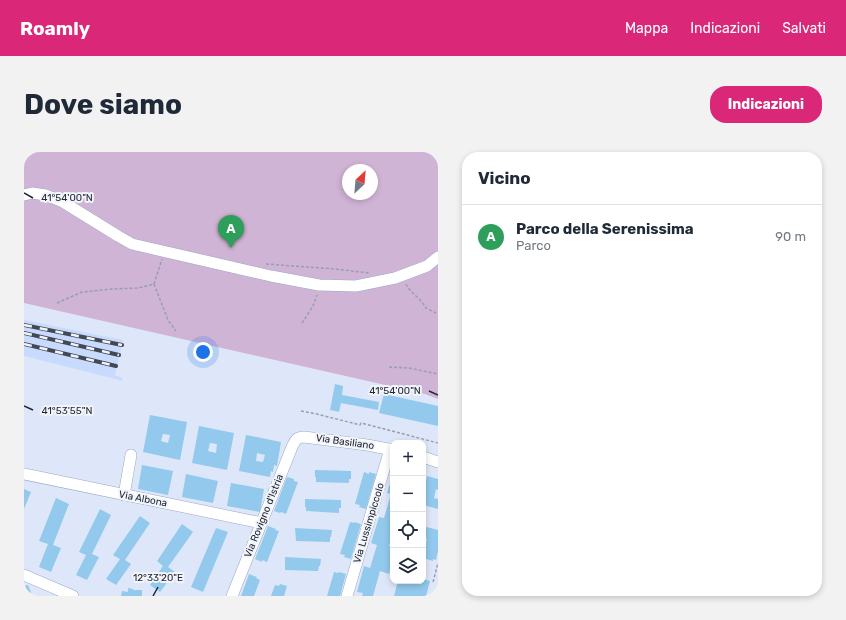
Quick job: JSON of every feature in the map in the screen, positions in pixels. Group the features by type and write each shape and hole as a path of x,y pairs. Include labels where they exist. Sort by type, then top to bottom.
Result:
{"street":[{"path":"24,195 32,193 46,195 63,202 132,244 271,276 319,285 356,286 395,278 427,266 438,256"},
{"name":"Via Basiliano","path":"298,438 304,437 390,449"},
{"name":"Via Rovigno d'Istria","path":"232,596 294,442 298,438"},
{"path":"124,495 131,455"},
{"name":"Via Lussimpiccolo","path":"347,596 390,456"},
{"path":"426,458 438,462"},
{"name":"Via Albona","path":"24,474 262,523"},
{"path":"24,575 73,596"}],"path":[{"path":"163,251 154,284 168,320 176,331"},
{"path":"260,264 370,273"},
{"path":"403,274 408,288 426,308 438,314"},
{"path":"57,303 82,292 138,288 154,284"},
{"path":"302,323 313,306 319,285"},
{"path":"389,368 409,368 438,374"},
{"path":"301,411 360,425 361,423 438,443"},
{"path":"433,582 438,563"}],"shaded area":[{"path":"24,152 438,152 438,399 425,394 24,303"},
{"path":"24,320 123,340 115,375 122,378 123,381 24,356"}],"building":[{"path":"335,384 343,386 342,395 379,402 378,410 341,403 339,412 330,410"},
{"path":"384,394 438,406 438,426 379,413"},
{"path":"150,415 187,422 180,460 143,452","holes":["163,434 170,435 168,443 161,441"]},
{"path":"199,426 234,433 227,470 192,463","holes":["210,443 217,444 216,453 208,451"]},
{"path":"246,435 281,442 277,466 274,465 273,472 271,471 270,477 239,471","holes":["257,453 265,455 263,462 256,461"]},
{"path":"142,465 173,471 168,495 138,489"},
{"path":"315,470 351,471 351,479 349,479 349,483 316,482"},
{"path":"364,472 376,474 366,509 355,504"},
{"path":"186,474 218,481 213,503 182,497"},
{"path":"427,476 438,479 438,490 436,489 434,498 438,499 438,509 426,506"},
{"path":"287,477 298,482 286,514 274,511"},
{"path":"231,483 264,489 260,512 227,506"},
{"path":"390,484 390,494 387,493"},
{"path":"24,489 31,492 24,509"},
{"path":"390,497 389,574 380,571 373,596 362,596 363,593 357,592 364,566 370,568 377,545 371,543 379,517 384,518"},
{"path":"56,498 69,504 53,545 61,548 51,572 39,567 48,544 39,541"},
{"path":"305,499 341,500 341,508 339,508 339,513 306,511"},
{"path":"100,509 111,515 92,554 99,557 87,580 76,575 86,555 79,552"},
{"path":"140,516 150,523 125,560 131,564 116,585 106,579 120,559 113,555"},
{"path":"350,522 361,524 351,559 340,554"},
{"path":"182,524 193,532 168,567 175,572 160,592 150,585 163,566 157,561"},
{"path":"268,526 279,531 267,562 262,560 262,562 255,559"},
{"path":"426,527 438,530 438,551 436,560 433,559 433,561 426,559"},
{"path":"216,528 228,532 203,592 191,587"},
{"path":"295,528 332,530 330,542 296,541"},
{"path":"285,557 321,559 320,566 318,571 285,570"},
{"path":"334,572 346,574 340,596 327,596"},
{"path":"249,574 260,580 254,596 241,596"},
{"path":"426,580 430,581 426,596 394,596 397,584 426,584"},
{"path":"280,584 287,586 284,596 271,596 275,585 279,586"},
{"path":"28,585 32,595 24,596 24,586"},
{"path":"128,588 133,590 142,590 142,596 121,596 122,591 128,592"}],"railway":[{"path":"24,325 122,345"},
{"path":"24,333 119,355"},
{"path":"24,344 116,366"}],"place":[{"name":"Parco della Serenissima","path":"231,248"}]}
